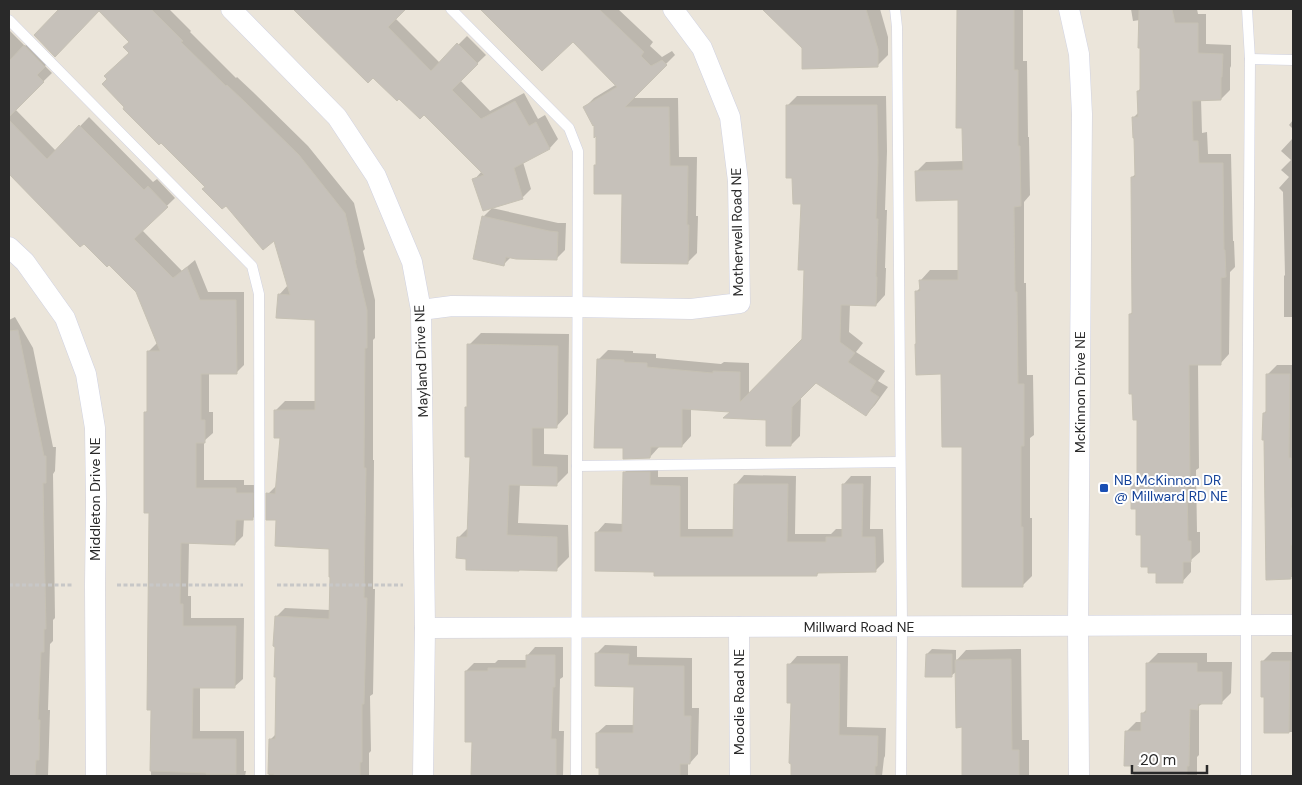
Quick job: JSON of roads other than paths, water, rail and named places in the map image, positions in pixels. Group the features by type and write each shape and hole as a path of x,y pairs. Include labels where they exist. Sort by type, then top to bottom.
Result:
{"street":[{"name":"Mayland Drive NE","path":"231,9 337,117 376,176 412,262 421,310 424,585 423,776"},
{"name":"Motherwell Road NE","path":"421,310 452,306 691,309 740,303 738,181 730,117 702,48 673,9"},
{"name":"McKinnon Drive NE","path":"1069,9 1079,54 1082,114 1078,626 1079,776"},
{"name":"Middleton Drive NE","path":"9,247 24,262 65,318 86,374 95,428 96,776"},
{"name":"Millward Road NE","path":"424,628 1293,626"},
{"name":"Moodie Road NE","path":"739,627 740,776"}],"lane":[{"path":"451,9 569,128 578,151 576,776"},
{"path":"895,9 897,27 902,627 901,776"},
{"path":"1246,776 1250,59 1247,9"},
{"path":"9,20 252,266 259,294 260,776"},
{"path":"1250,59 1293,60"},
{"path":"577,466 900,462"}],"place":[{"name":"NB McKinnon DR @ Millward RD NE","path":"1104,488"}]}
